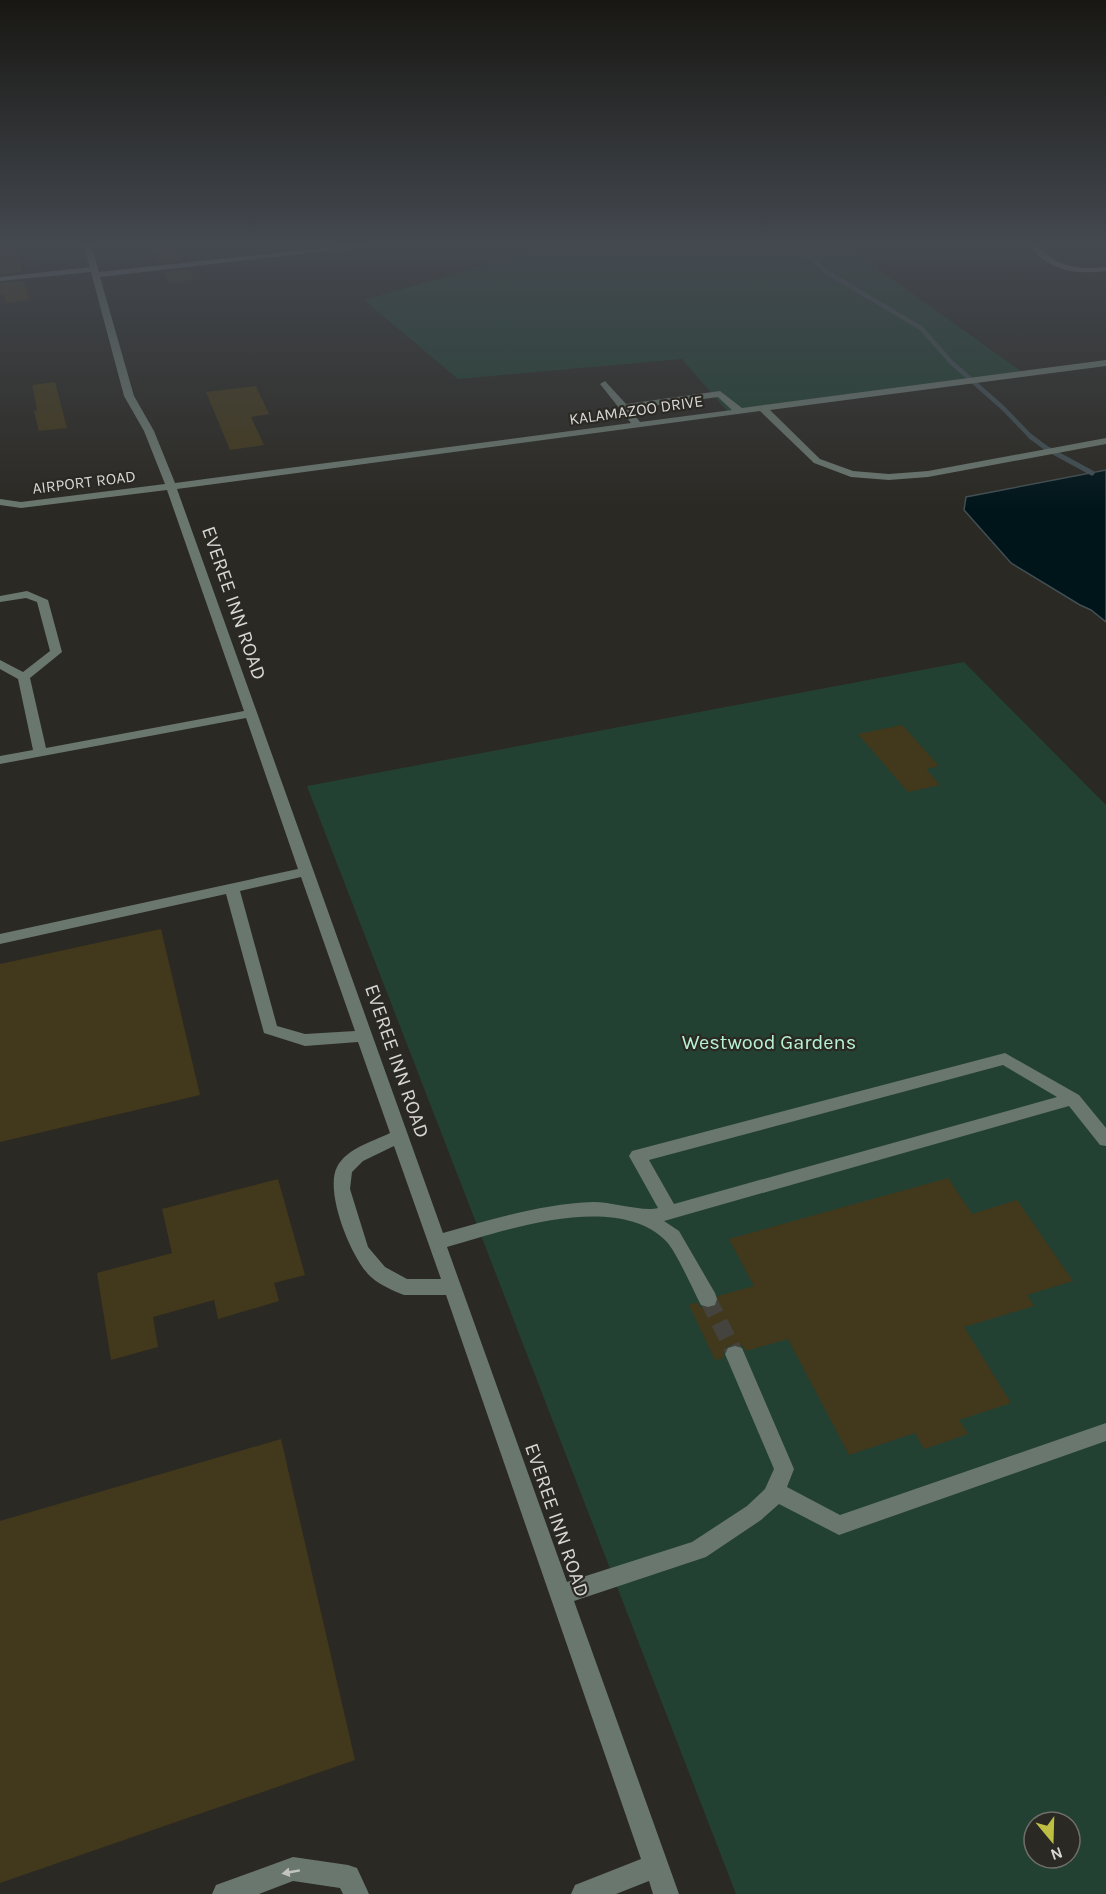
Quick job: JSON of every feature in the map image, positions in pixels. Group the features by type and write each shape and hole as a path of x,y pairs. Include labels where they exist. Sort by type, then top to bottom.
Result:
{"street":[{"name":"EVEREE INN ROAD","path":"112,332 129,396 149,431 171,486 250,714 308,871 666,1894"},
{"name":"KALAMAZOO DRIVE","path":"171,486 1106,363"},
{"path":"605,384 638,425"},
{"path":"624,407 720,394 739,411"},
{"path":"762,408 817,462 851,474 889,477 928,474 1106,441"},
{"name":"AIRPORT ROAD","path":"0,502 21,505 43,503 171,486"},
{"path":"0,599 27,594 42,600 56,652 24,677"},
{"path":"0,664 24,677 40,752"},
{"path":"0,759 250,714"},
{"path":"0,939 308,871"},
{"path":"232,889 270,1029 289,1039 316,1041 365,1035"},
{"path":"669,1212 638,1156 1005,1059 1073,1099 1106,1140"},
{"path":"648,1218 1073,1099"},
{"path":"400,1136 357,1156 344,1170 340,1189 360,1251 378,1272 404,1287 453,1287"},
{"path":"438,1242 527,1215 595,1209 641,1214 673,1236 708,1299"},
{"path":"561,1595 698,1550 754,1514 775,1491 784,1468 735,1354"},
{"path":"775,1491 839,1525 1106,1432"},
{"path":"584,1894 656,1866"},
{"path":"225,1894 293,1869 352,1886"}],"green space":[{"path":"403,332 967,332 1025,374 727,411 682,359 458,379"},
{"name":"Westwood Gardens","path":"964,662 1106,805 1106,1894 736,1894 307,786"}],"shaded area":[{"path":"1106,470 1106,622 1091,610 1011,563 964,510 966,497"}],"building":[{"path":"55,382 67,428 39,431 34,411 37,410 32,385"},
{"path":"256,386 269,414 251,417 264,445 230,450 206,392"},
{"path":"902,725 939,766 926,769 940,785 908,792 858,734"},
{"path":"161,929 200,1095 0,1142 0,964"},
{"path":"948,1178 972,1214 1017,1200 1073,1281 1027,1295 1034,1306 964,1327 1011,1403 959,1420 968,1434 924,1449 915,1433 849,1455 788,1339 746,1351 743,1346 736,1344 727,1346 723,1353 724,1358 715,1360 689,1305 697,1302 700,1307 707,1309 716,1307 718,1296 754,1286 729,1239"},
{"path":"278,1179 305,1275 274,1283 279,1301 218,1319 214,1300 153,1317 158,1347 111,1360 97,1273 172,1253 162,1209"},
{"path":"281,1439 355,1760 0,1883 0,1521"}],"waterway":[{"path":"925,332 951,362 1003,408 1030,436"},
{"path":"1030,436 1046,448 1092,473"}],"tunnel":[{"path":"708,1299 735,1354"}]}
